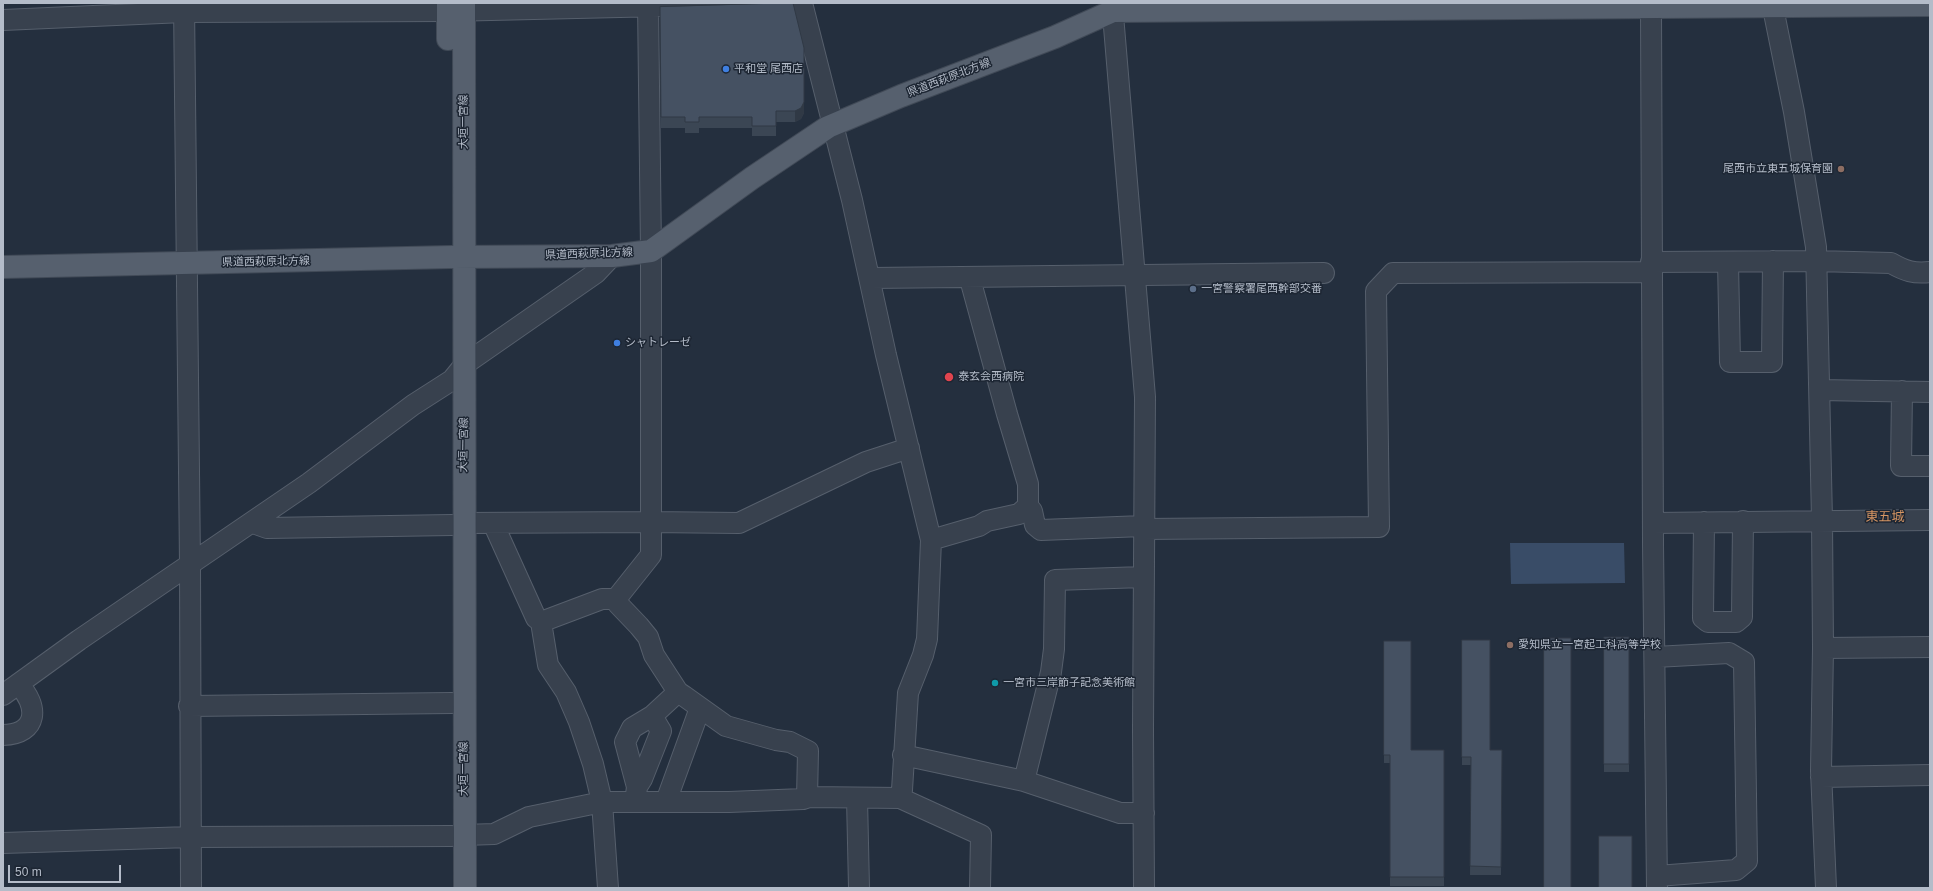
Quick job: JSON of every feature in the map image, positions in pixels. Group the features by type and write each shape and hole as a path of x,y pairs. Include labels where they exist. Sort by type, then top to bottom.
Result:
{"main road":[{"name":"県道西萩原北方線","path":"3,267 457,257 612,256 651,251 752,178 834,125 901,96 1055,37 1112,7 1651,8 1772,4 1930,5"},
{"name":"大垣一宮線","path":"452,888 458,835 456,7"},
{"name":"大垣一宮線","path":"458,524 452,703 458,835 465,888"}],"street":[{"path":"3,20 184,8 456,7 792,3"},
{"path":"802,3 834,125 871,278 886,355 931,540 927,639 923,655 908,693 902,790 900,798"},
{"path":"616,599 651,555 651,251 648,4"},
{"path":"1772,4 1794,112 1816,247 1822,520 1823,648 1821,777 1826,888"},
{"path":"1112,7 1145,397 1143,527 1144,888"},
{"path":"184,8 190,564 189,706 191,888"},
{"path":"1651,8 1651,267 1657,882 1736,870 1747,861 1744,662 1729,653 1655,657"},
{"path":"11,689 309,483 458,372 596,273 612,256"},
{"path":"1728,262 1730,362 1772,362 1773,261"},
{"path":"970,279 1028,484 1028,506 1032,511 1035,525 1041,530 1143,527 1379,527 1376,291 1393,273 1651,267 1728,262 1773,261 1891,263 1917,274 1930,272"},
{"path":"871,278 970,279 1135,275 1324,273"},
{"path":"1820,390 1930,392"},
{"path":"1902,391 1901,466 1930,466"},
{"path":"253,523 267,528 492,523 740,523 866,462 909,448"},
{"path":"931,540 979,526 987,521 1019,514 1028,506"},
{"path":"1653,523 1930,520"},
{"path":"1704,522 1703,618 1708,622 1736,622 1742,617 1743,521"},
{"path":"492,523 536,618 541,622 548,665 566,692 579,722 593,764 602,802 608,888"},
{"path":"1024,781 1051,672 1054,649 1055,580 1143,577"},
{"path":"541,622 602,599 616,599"},
{"path":"616,599 618,604 640,626 648,638 654,655 678,692 726,726 776,740 790,742 808,751 807,798"},
{"path":"1823,648 1930,647"},
{"path":"3,735 14,734 24,730 30,723 32,714 31,700 28,693 11,689"},
{"path":"636,794 625,742 632,728 652,716 678,692"},
{"path":"189,706 452,703"},
{"path":"668,802 668,796 700,708"},
{"path":"636,794 661,731 652,716"},
{"path":"903,755 1024,781 1120,813 1144,813"},
{"path":"1821,777 1930,775"},
{"path":"3,843 190,837 494,834 529,817 636,794 668,802 736,802 807,798 900,798 981,835 980,888"},
{"path":"857,798 859,888"}],"water":[{"path":"1510,543 1624,543 1625,583 1511,584"}],"building":[{"path":"793,3 804,48 804,102 801,108 795,111 776,111 776,126 752,126 752,117 699,117 699,122 685,122 685,117 661,117 660,7"},
{"path":"1604,637 1629,637 1629,764 1604,764"},
{"path":"1544,638 1571,638 1571,888 1544,888"},
{"path":"1462,640 1490,640 1490,750 1502,750 1501,867 1470,866 1471,757 1462,757"},
{"path":"1384,641 1411,641 1411,750 1444,750 1444,877 1390,877 1390,755 1384,755"},
{"path":"1599,836 1632,836 1632,888 1599,888"}],"place":[{"name":"平和堂 尾西店","path":"726,69"},
{"name":"尾西市立東五城保育園","path":"1841,169"},
{"name":"一宮警察署尾西幹部交番","path":"1193,289"},
{"name":"シャトレーゼ","path":"617,343"},
{"name":"泰玄会西病院","path":"949,377"},
{"name":"愛知県立一宮起工科高等学校","path":"1510,645"},
{"name":"一宮市三岸節子記念美術館","path":"995,683"}],"district":[{"name":"東五城","path":"1885,517"}]}
